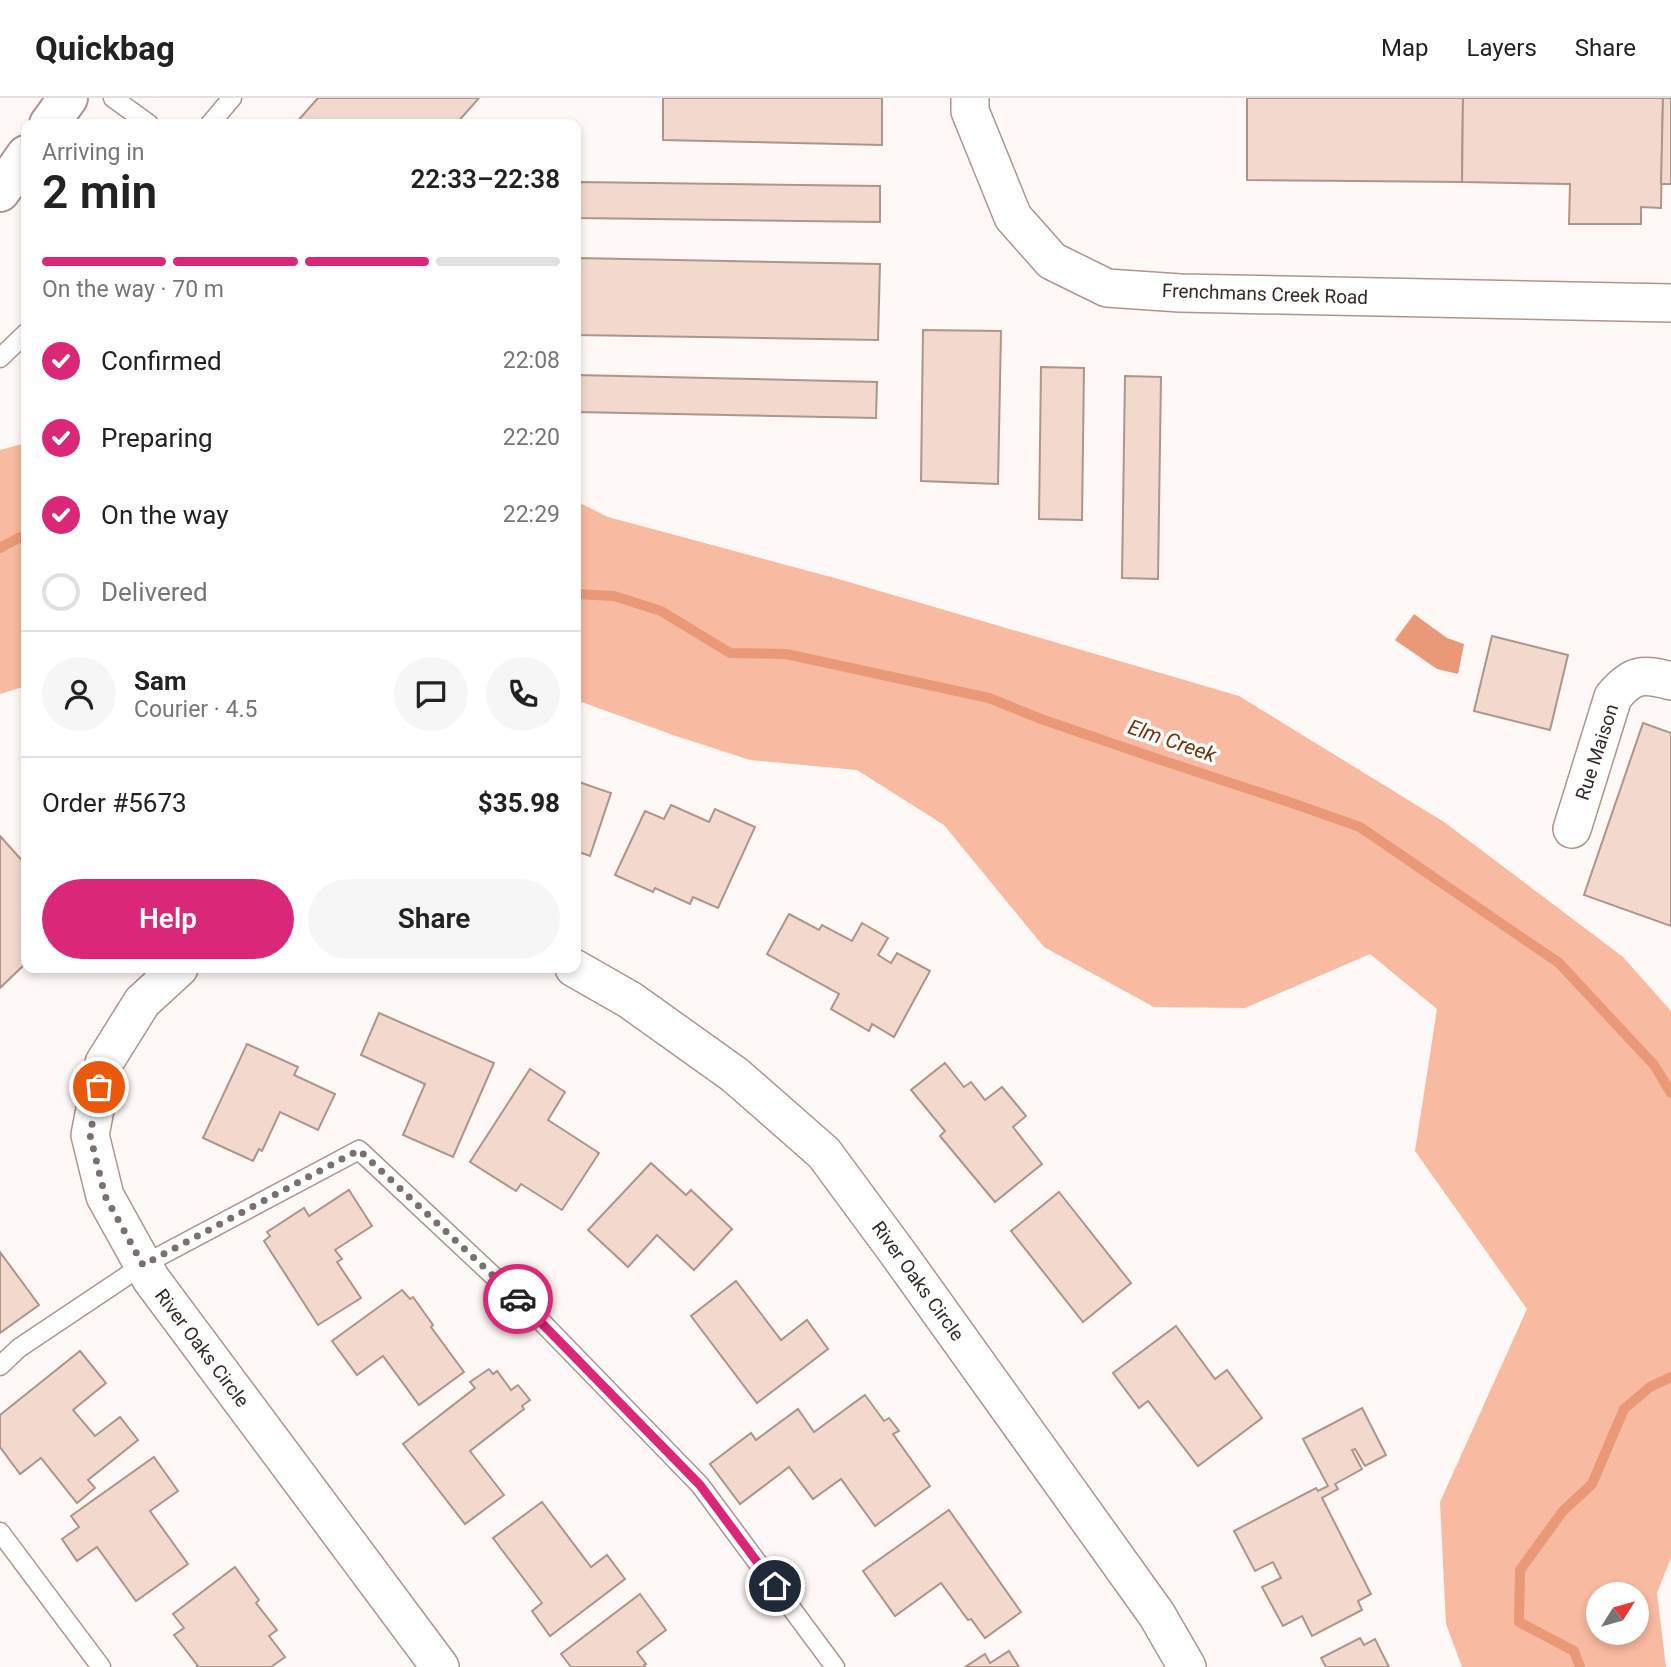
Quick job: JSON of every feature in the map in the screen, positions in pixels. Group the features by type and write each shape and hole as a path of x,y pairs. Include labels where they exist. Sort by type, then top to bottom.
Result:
{"main road":[{"path":"53,119 68,98"},
{"path":"0,192 21,162"}],"street":[{"name":"Frenchmans Creek Road","path":"970,98 970,111 1013,216 1052,261 1107,288 1180,293 1671,303"},
{"name":"Rue Maison","path":"1572,829 1613,697 1624,684 1638,677 1653,676 1671,681"},
{"name":"River Oaks Circle","path":"581,972 630,1000 735,1075 824,1153 1157,1615 1187,1667"},
{"name":"River Oaks Circle","path":"174,973 142,1002 104,1063 90,1135 105,1196 159,1290 440,1667"}],"lane":[{"path":"113,98 142,119"},
{"path":"214,119 232,98"},
{"path":"0,358 21,338"},
{"path":"0,1366 19,1348 143,1265 359,1150 534,1314 700,1485 835,1667"},
{"path":"0,1532 101,1667"}],"shaded area":[{"path":"21,444 21,688 0,694 0,450"},
{"path":"581,504 608,517 842,580 1239,696 1444,822 1623,957 1671,1011 1671,1558 1657,1593 1666,1667 1462,1667 1446,1624 1440,1502 1527,1309 1415,1151 1437,1009 1370,954 1245,1008 1154,1007 1044,947 944,825 857,770 750,760 581,702"},
{"path":"1414,614 1447,638 1464,644 1458,674 1437,669 1395,640"}],"building":[{"path":"318,98 479,98 460,119 299,119"},
{"path":"663,98 882,98 882,145 663,140"},
{"path":"1247,98 1463,98 1462,182 1247,180"},
{"path":"1463,98 1663,98 1661,208 1641,207 1641,224 1569,224 1570,184 1462,182"},
{"path":"1663,98 1671,98 1671,184 1661,184"},
{"path":"581,182 880,186 880,222 581,218"},
{"path":"581,258 880,264 878,340 581,335"},
{"path":"923,330 1001,331 998,484 921,481"},
{"path":"1041,367 1084,368 1082,520 1039,519"},
{"path":"581,375 877,382 876,418 581,412"},
{"path":"1125,376 1161,377 1158,579 1122,578"},
{"path":"1492,636 1568,655 1550,730 1474,711"},
{"path":"1643,723 1671,733 1671,926 1584,895"},
{"path":"581,783 611,793 590,856 581,853"},
{"path":"671,805 709,822 715,809 755,827 718,908 693,897 690,904 655,888 653,892 615,875 645,811 664,819"},
{"path":"0,836 21,859 21,968 0,988"},
{"path":"789,914 819,930 822,925 852,941 862,923 888,938 878,955 891,963 897,953 930,971 894,1037 872,1024 869,1031 831,1009 839,994 767,954"},
{"path":"379,1013 494,1063 453,1157 403,1135 425,1084 361,1055"},
{"path":"247,1044 298,1067 294,1075 335,1094 318,1130 280,1112 262,1151 259,1149 253,1161 203,1138"},
{"path":"945,1063 964,1087 971,1082 985,1100 1002,1087 1026,1116 1013,1127 1042,1164 995,1202 940,1136 945,1131 911,1090"},
{"path":"530,1069 565,1092 548,1120 599,1153 562,1210 521,1184 516,1191 470,1162"},
{"path":"651,1163 686,1195 691,1190 732,1229 694,1270 657,1235 628,1267 588,1230"},
{"path":"349,1190 372,1226 335,1250 342,1259 337,1262 361,1298 318,1325 264,1241 270,1236 267,1232 304,1208 309,1216"},
{"path":"1059,1192 1131,1283 1083,1322 1011,1231"},
{"path":"0,1252 39,1305 0,1333"},
{"path":"736,1281 781,1340 807,1320 828,1349 757,1403 691,1316"},
{"path":"402,1290 410,1299 413,1297 464,1372 419,1405 383,1356 357,1375 332,1341"},
{"path":"1176,1326 1215,1379 1227,1370 1262,1418 1198,1466 1148,1401 1139,1408 1113,1373"},
{"path":"80,1351 106,1383 73,1410 95,1436 120,1417 138,1440 88,1480 95,1488 77,1503 41,1458 20,1474 0,1447 0,1415"},
{"path":"489,1369 493,1374 497,1371 511,1390 518,1385 530,1400 522,1406 524,1409 470,1451 504,1495 465,1524 403,1444 475,1388 470,1382"},
{"path":"865,1395 884,1421 889,1418 899,1431 893,1434 930,1486 875,1526 841,1479 813,1499 789,1467 740,1504 710,1464 751,1433 756,1440 798,1409 814,1432"},
{"path":"1362,1408 1386,1455 1365,1466 1355,1449 1352,1450 1362,1469 1335,1484 1338,1489 1322,1498 1371,1594 1358,1601 1362,1610 1312,1636 1302,1616 1283,1626 1262,1587 1281,1578 1273,1562 1255,1571 1234,1531 1316,1488 1318,1491 1328,1486 1303,1439"},
{"path":"154,1457 178,1491 150,1511 188,1564 136,1601 97,1547 77,1561 62,1539 79,1527 71,1516"},
{"path":"542,1502 591,1567 607,1555 625,1579 550,1636 532,1611 542,1603 493,1538"},
{"path":"949,1510 1021,1612 985,1638 941,1583 895,1616 863,1571"},
{"path":"235,1567 259,1600 256,1603 277,1630 269,1636 285,1657 271,1667 196,1667 198,1666 174,1635 184,1628 173,1614"},
{"path":"640,1594 666,1630 637,1652 646,1664 645,1667 571,1667 561,1654"},
{"path":"1360,1638 1364,1645 1375,1639 1389,1667 1326,1667 1321,1658"},
{"path":"1009,1651 1019,1667 965,1667 985,1654 990,1663"}],"waterway":[{"name":"Elm Creek","path":"0,548 21,537"},
{"name":"Elm Creek","path":"581,594 614,596 661,611 730,653 786,654 989,698 1041,719 1360,827 1559,963 1654,1065 1671,1093"},
{"name":"Elm Creek","path":"1580,1667 1574,1651 1519,1622 1520,1570 1563,1511 1592,1484 1624,1409 1650,1387 1671,1377"}],"way so far":[{"path":"99,1087 90,1135 105,1196 143,1265 359,1150 518,1299"}],"route":[{"path":"518,1299 700,1485 775,1586"}]}
